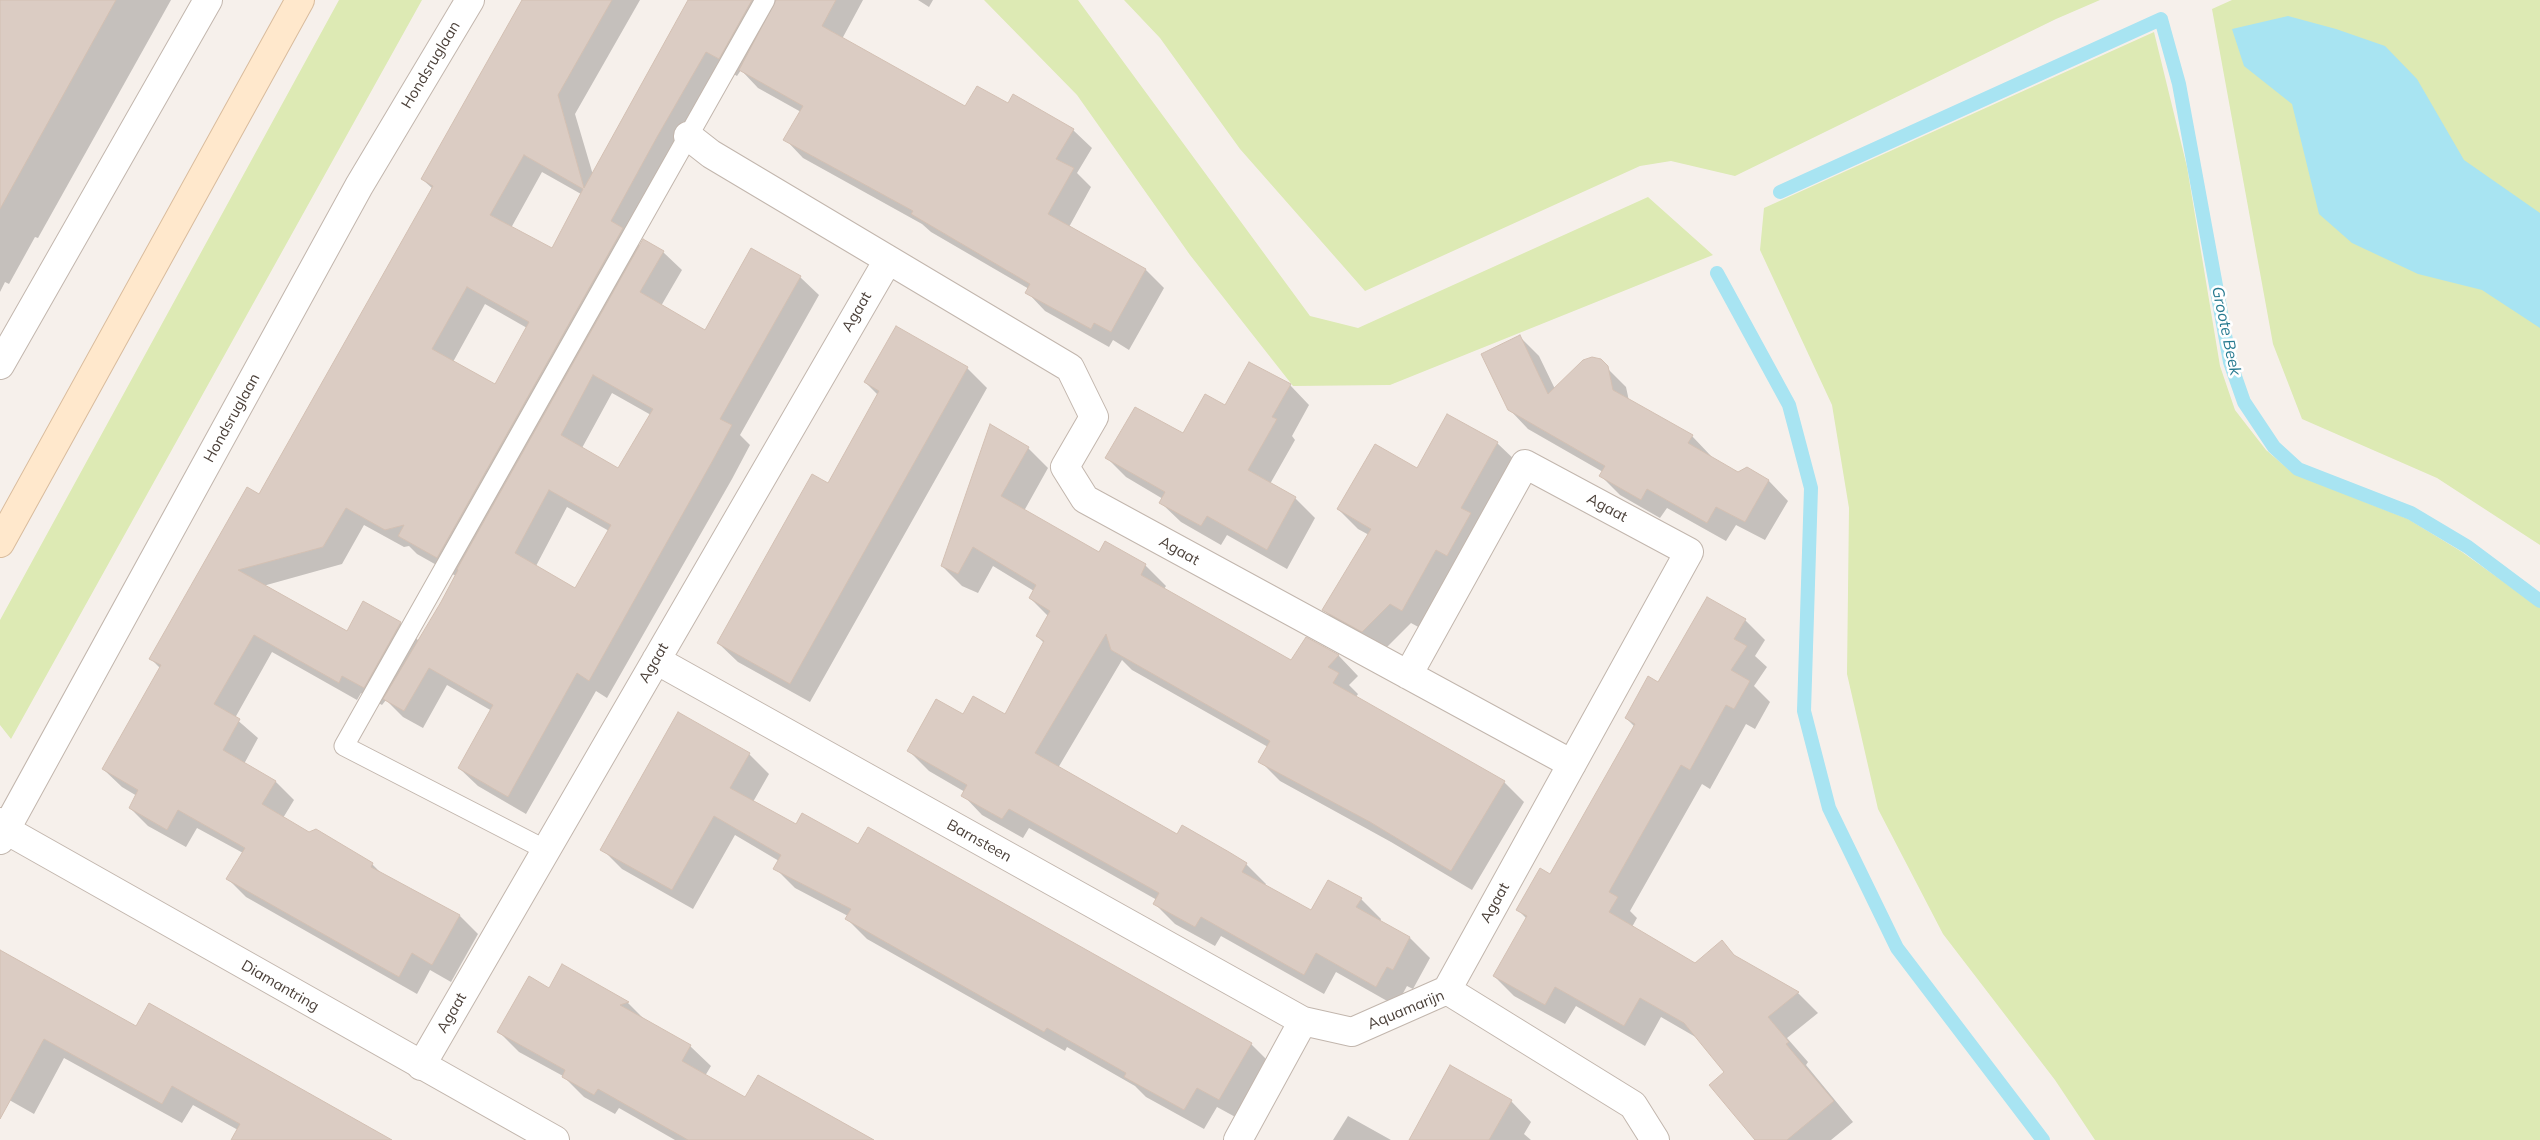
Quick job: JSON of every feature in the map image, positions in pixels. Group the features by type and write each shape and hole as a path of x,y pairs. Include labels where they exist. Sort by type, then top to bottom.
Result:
{"main road":[{"path":"0,543 300,0"}],"street":[{"path":"0,365 208,0"},
{"name":"Hondsruglaan","path":"1,830 359,186 470,0"},
{"name":"Agaat","path":"688,136 711,154 1070,368 1094,417 1065,467 1085,500 1572,764"},
{"name":"Agaat","path":"421,1066 888,260"},
{"name":"Agaat","path":"1408,675 1525,464 1689,552 1447,990"},
{"name":"Barnsteen","path":"656,660 1302,1021"},
{"name":"Diamantring","path":"1,830 555,1140"},
{"name":"Aquamarijn","path":"1302,1021 1352,1032 1447,990 1633,1106 1655,1140"},
{"path":"1238,1140 1302,1021"}],"lane":[{"path":"546,850 344,746 765,0"}],"green space":[{"path":"339,0 422,0 11,739 0,725 0,620"},
{"path":"984,0 1078,0 1310,316 1358,328 1648,197 1713,255 1390,385 1293,386 1190,255 1077,95"},
{"path":"1124,0 2100,0 2056,19 1735,176 1671,161 1640,166 1365,291 1240,149 1160,38"},
{"path":"2232,0 2540,0 2540,545 2437,478 2302,419 2273,344 2212,9"},
{"path":"2154,32 2187,167 2220,366 2235,410 2266,450 2294,474 2408,519 2462,552 2540,608 2540,1140 2095,1140 2055,1080 1943,934 1878,809 1847,674 1849,508 1832,405 1760,250 1764,208"}],"water":[{"path":"2288,16 2336,29 2385,46 2417,79 2464,160 2540,213 2540,328 2482,290 2418,274 2352,243 2319,214 2292,104 2244,66 2232,29"}],"building":[{"path":"0,0 116,0 0,209"},
{"path":"522,0 612,0 558,95 584,188 688,0 752,0 719,59 706,52 657,137 611,221 623,228 437,558 398,536 404,525 385,530 346,508 323,547 238,570 347,631 363,601 401,622 364,688 342,676 339,683 254,635 214,704 240,719 223,750 276,781 262,804 309,832 316,829 373,863 371,867 460,915 432,965 412,953 399,977 226,879 245,848 178,810 167,830 129,808 138,790 102,769 161,665 149,659 247,487 259,494 433,186 421,179","holes":["524,155 583,189 552,248 490,215","467,287 529,322 495,384 432,349"]},
{"path":"776,0 836,0 822,26 965,106 977,86 1008,103 1013,94 1074,129 1056,159 1074,168 1048,214 1146,269 1111,332 1094,323 1091,329 1025,293 1030,284 911,214 913,211 783,140 803,106 739,70"},
{"path":"643,239 664,251 640,292 705,330 751,248 801,276 720,419 732,425 589,681 577,673 508,797 458,768 493,705 429,668 404,711 383,699 441,602 457,569","holes":["593,375 653,409 618,468 561,435","549,490 611,525 575,588 515,553"]},
{"path":"896,326 968,367 790,684 717,643 812,474 828,483 879,391 864,382"},
{"path":"1520,335 1548,394 1583,360 1592,357 1601,359 1608,366 1613,390 1693,435 1688,443 1738,472 1747,467 1769,480 1745,522 1716,507 1707,523 1647,489 1641,500 1599,476 1605,466 1508,410 1481,354"},
{"path":"1249,362 1291,384 1272,417 1277,419 1248,470 1296,497 1267,550 1207,516 1201,526 1159,503 1165,492 1105,458 1135,407 1183,433 1205,394 1225,405"},
{"path":"1447,414 1498,442 1461,508 1471,513 1447,556 1436,550 1402,611 1390,604 1362,632 1322,610 1371,529 1337,509 1375,444 1417,468"},
{"path":"990,424 1029,447 1001,496 1099,552 1105,541 1146,564 1141,575 1291,660 1306,637 1339,655 1328,667 1339,673 1333,683 1505,781 1451,871 1370,822 1258,762 1270,741 1111,650 1106,634 1035,753 1177,834 1182,825 1247,863 1242,872 1311,910 1328,880 1362,898 1356,907 1410,937 1393,970 1387,967 1376,987 1316,953 1304,975 1201,917 1195,927 1153,904 1159,893 1009,809 1002,819 961,796 967,785 907,751 936,699 963,714 973,696 1005,714 1044,641 1036,636 1050,611 1029,598 1036,585 973,547 958,574 941,566"},
{"path":"1707,597 1746,619 1734,639 1747,646 1731,670 1750,681 1734,709 1726,705 1690,770 1681,765 1609,892 1618,897 1609,912 1695,963 1722,940 1734,955 1799,992 1768,1017 1789,1042 1786,1044 1834,1101 1787,1140 1755,1140 1709,1085 1724,1072 1684,1023 1640,998 1624,1026 1555,987 1545,1005 1493,976 1527,916 1516,910 1540,868 1550,874 1635,724 1625,718 1648,676 1658,682"},
{"path":"678,712 750,753 730,788 796,824 802,813 858,844 868,827 1252,1043 1219,1100 1197,1088 1184,1110 1124,1077 1126,1073 1047,1028 1044,1032 845,919 851,909 773,869 781,855 714,816 672,890 600,850"},
{"path":"0,950 136,1026 149,1003 392,1140 231,1140 240,1124 172,1086 162,1104 44,1039 0,1119"},
{"path":"562,964 629,1002 620,1005 691,1045 682,1061 745,1097 758,1075 874,1140 688,1140 598,1089 594,1095 562,1077 565,1070 497,1032 529,976 549,988"},
{"path":"1450,1065 1512,1100 1489,1140 1409,1140"}],"waterway":[{"name":"Groote Beek","path":"1780,192 2161,19 2179,84 2230,362 2244,402 2274,447 2298,469 2411,513 2468,547 2540,601"},
{"path":"1717,273 1789,405 1811,488 1804,711 1829,808 1897,948 2043,1140"}]}
